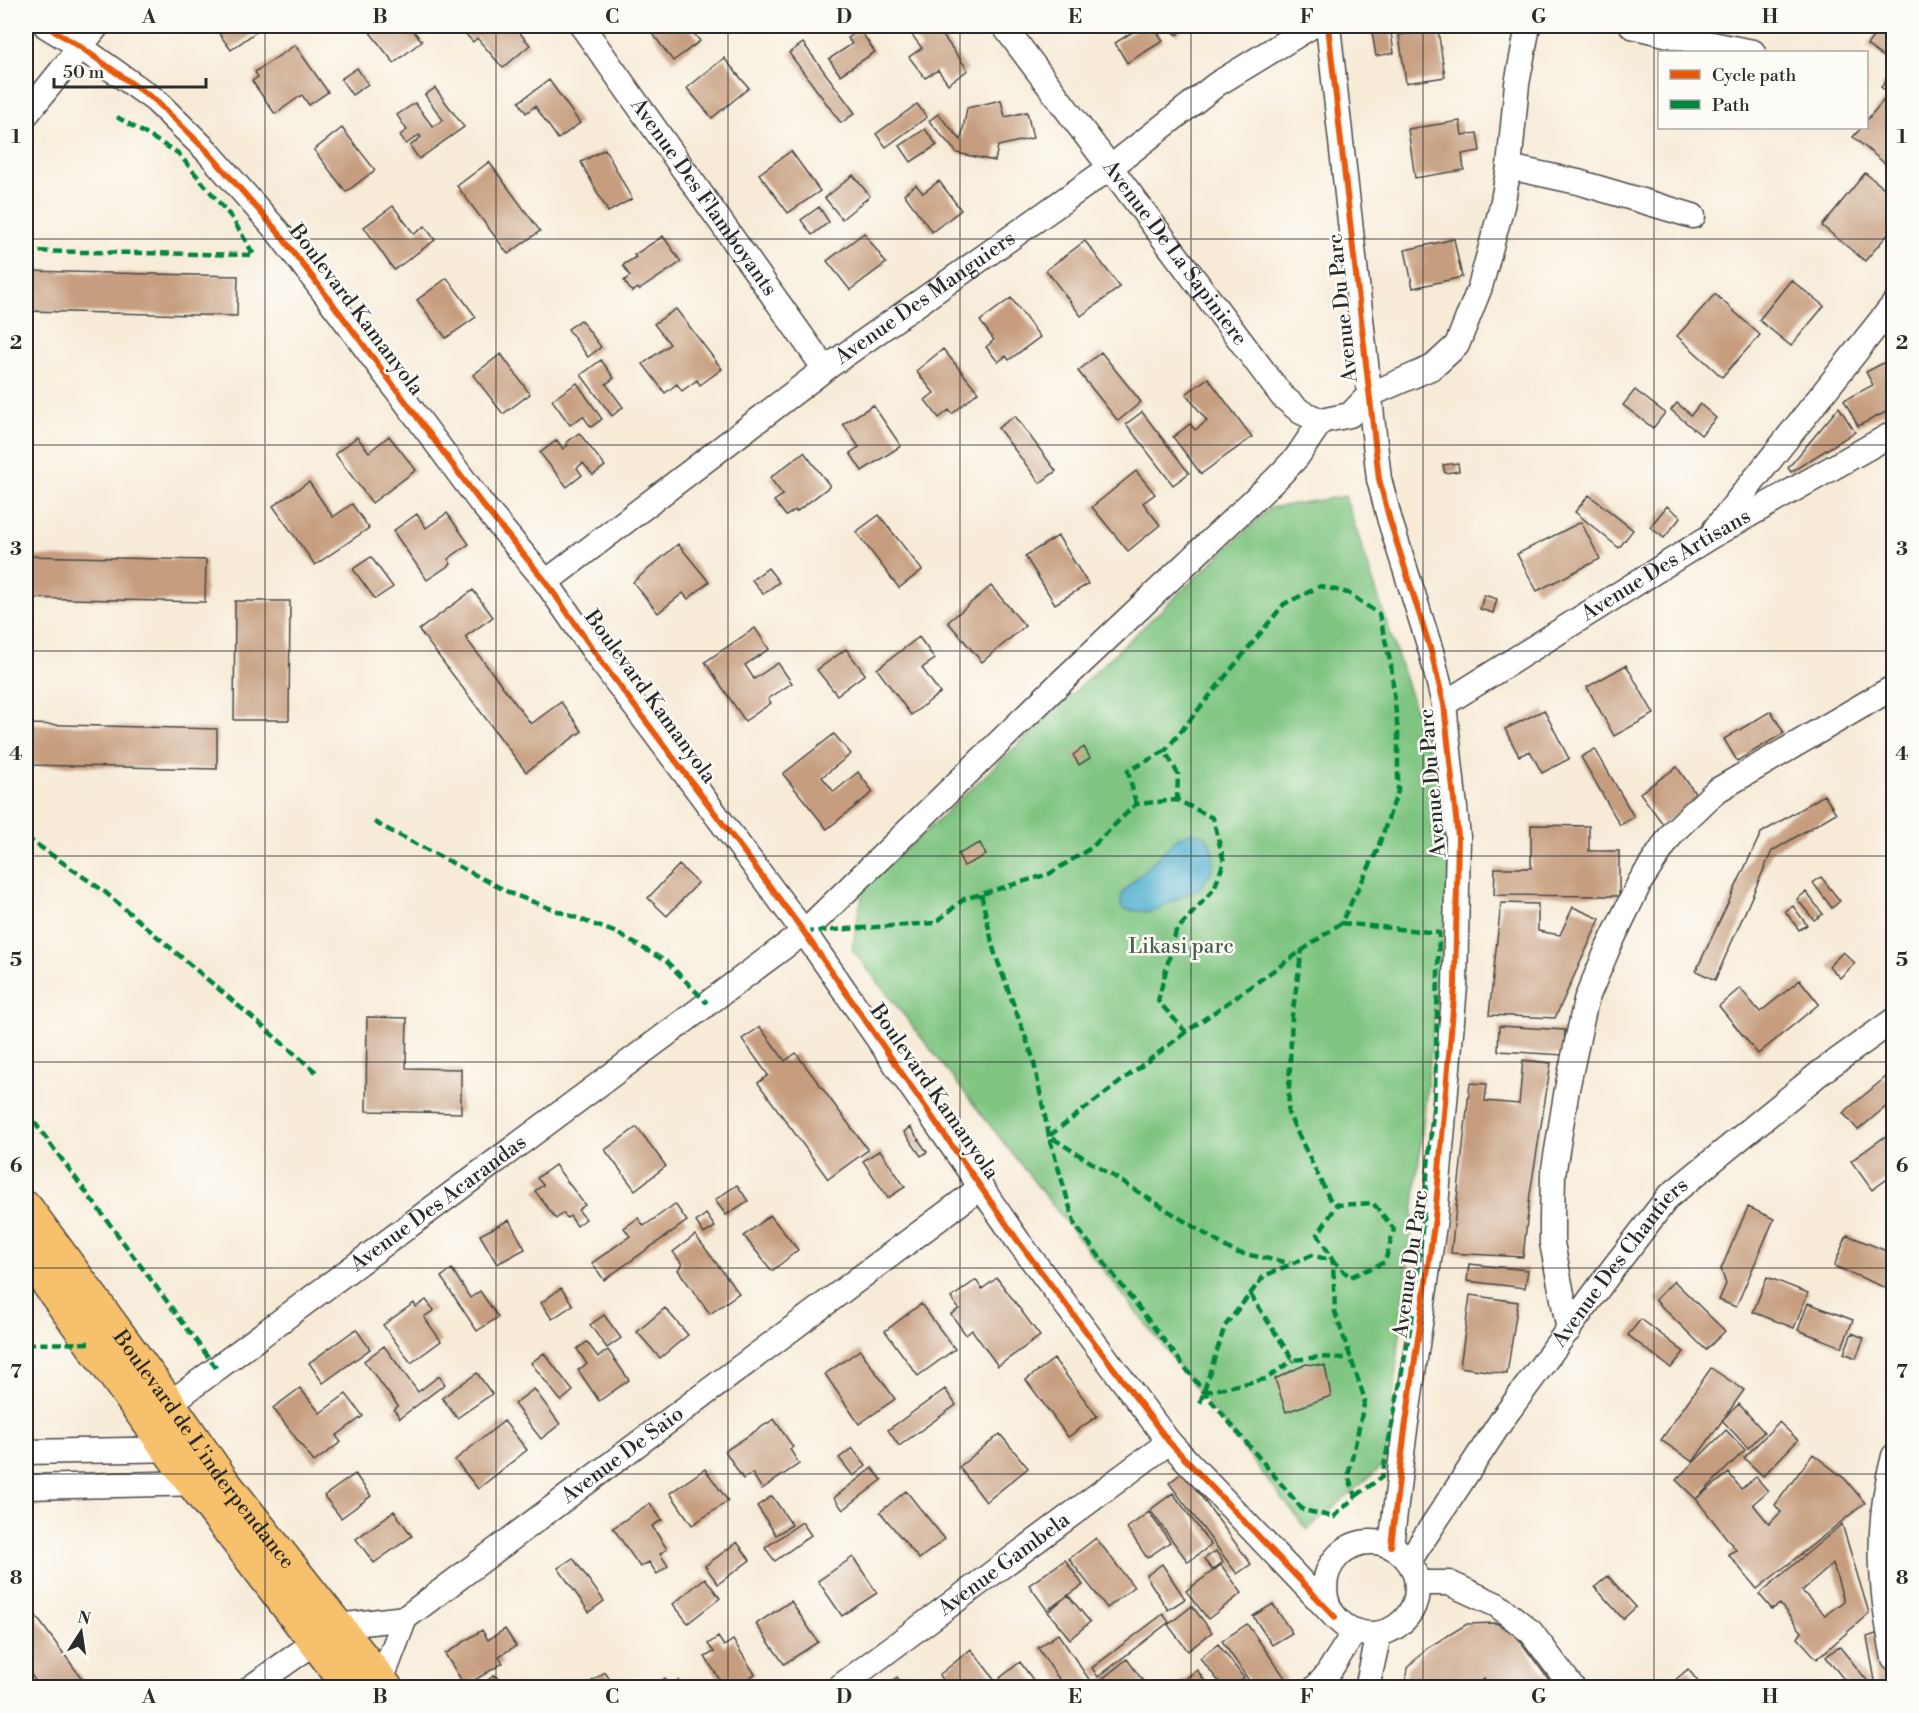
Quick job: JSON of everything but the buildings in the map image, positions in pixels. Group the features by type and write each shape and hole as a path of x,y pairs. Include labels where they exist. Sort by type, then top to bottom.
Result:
{"highway":[{"name":"Boulevard de L'inderpendance","path":"26,1208 169,1404 184,1449"},
{"name":"Boulevard de L'inderpendance","path":"26,1253 184,1449 208,1483 327,1634 372,1686"}],"street":[{"name":"Boulevard Kamanyola","path":"45,26 80,46 154,100 207,150 278,232 481,503 546,582 610,673 804,932 980,1188 1169,1442 1335,1617"},
{"path":"26,115 97,26"},
{"name":"Avenue Des Flamboyants","path":"582,26 825,369"},
{"name":"Avenue De La Sapiniere","path":"1005,26 1282,396 1301,412 1321,421"},
{"name":"Avenue Des Manguiers","path":"546,582 825,369 1111,167 1216,84 1312,26"},
{"name":"Avenue Du Parc","path":"1328,26 1363,322 1369,395 1382,489 1431,651 1444,704 1458,837 1455,986 1436,1218 1404,1437 1406,1563"},
{"path":"1321,421 1350,415 1369,395 1433,367 1457,345 1480,287 1502,206 1509,167 1517,84 1528,26"},
{"path":"1632,26 1749,51"},
{"path":"1509,167 1578,182 1693,216"},
{"path":"1708,538 1893,304"},
{"name":"Avenue Des Acarandas","path":"169,1404 804,932 1059,684 1276,478 1297,457 1321,421"},
{"name":"Avenue Des Artisans","path":"1444,704 1708,538 1893,433"},
{"path":"1569,1330 1552,1243 1553,1175 1567,1089 1586,1000 1636,891 1673,832 1716,791 1893,687"},
{"name":"Avenue Des Chantiers","path":"1406,1563 1497,1426 1668,1197 1821,1072 1893,1020"},
{"name":"Avenue De Saio","path":"250,1688 327,1634 405,1618 980,1188"},
{"name":"Avenue Gambela","path":"838,1688 1169,1442"},
{"path":"26,1452 184,1449"},
{"path":"1893,1456 1886,1482 1881,1551 1883,1599 1893,1658"},
{"path":"26,1487 208,1483"},
{"path":"1406,1563 1417,1594 1414,1606 1400,1624 1379,1634 1355,1631 1335,1617 1324,1592 1325,1578 1330,1565 1350,1546 1364,1542 1377,1542 1406,1563 1497,1605 1531,1632 1572,1688"},
{"path":"372,1686 405,1618"},
{"path":"1315,1688 1326,1676 1355,1631"},
{"path":"1366,1688 1379,1634"}],"green space":[{"name":"Likasi parc","path":"1345,496 1455,830 1386,1463 1307,1530 852,949 864,884 923,834 1270,508"}],"water":[{"path":"1192,832 1206,836 1214,851 1212,870 1200,888 1151,912 1125,910 1121,907 1122,893 1176,839"}],"marked path":[{"path":"26,251 254,255 232,218 178,153 117,117"},
{"path":"804,932 935,923 964,899 1049,874 1091,848 1136,804 1177,800 1213,818 1224,862 1214,889 1176,931 1158,1001 1186,1032 1341,923 1376,853 1398,791 1398,733 1391,665 1379,614 1348,593 1321,586 1284,604 1165,751"},
{"path":"1136,804 1128,771 1165,751 1178,774 1177,800"},
{"path":"374,822 512,894 617,933 667,962 707,1003"},
{"path":"26,837 105,892 316,1072"},
{"path":"981,894 994,951 1033,1058 1049,1136 1234,1252 1290,1263"},
{"path":"1341,923 1439,933 1435,1092 1417,1284"},
{"path":"1200,1403 1225,1326 1264,1276 1312,1255 1333,1261 1350,1277 1385,1262 1394,1229 1373,1203 1337,1205 1329,1198 1288,1113 1292,1016 1302,949"},
{"path":"1186,1032 1049,1136 1075,1225 1204,1392 1303,1510 1334,1517 1356,1496 1348,1476 1365,1400 1335,1312 1333,1261 1318,1234 1337,1205"},
{"path":"26,1111 217,1369"},
{"path":"1250,1294 1293,1360 1351,1356"},
{"path":"1356,1496 1382,1477 1413,1314"},
{"path":"26,1344 92,1343"},
{"path":"1204,1392 1266,1379 1293,1360"}],"cycle path":[{"path":"46,26 79,46 155,100 207,151 278,232 481,503 546,582 603,664 804,932 1018,1241 1169,1442 1335,1617"},
{"path":"1328,26 1379,479 1431,651 1444,704 1458,837 1455,986 1435,1218 1391,1546"}]}
